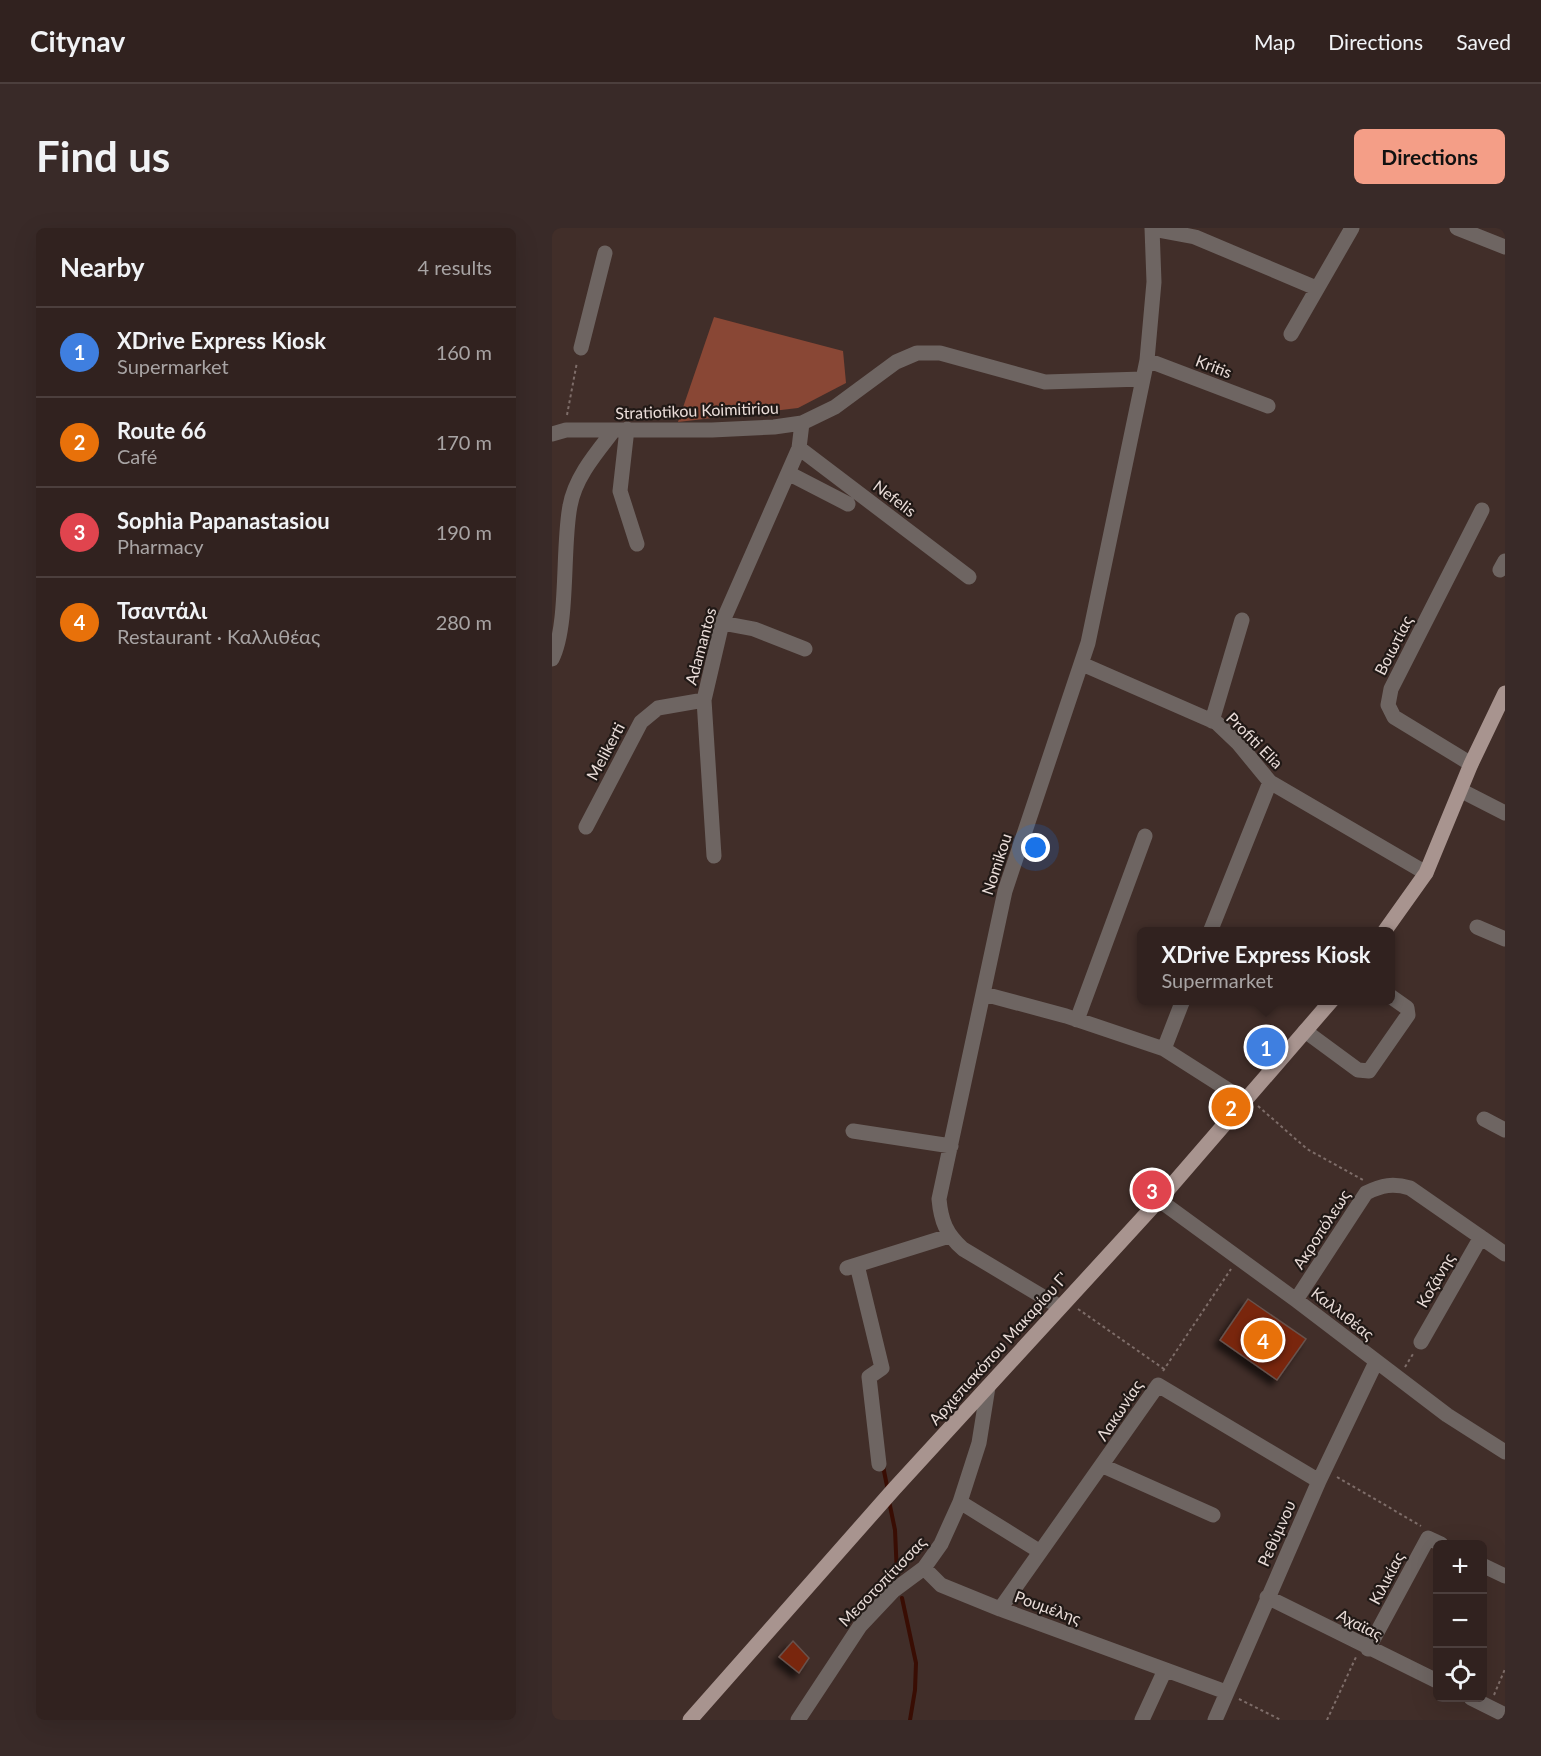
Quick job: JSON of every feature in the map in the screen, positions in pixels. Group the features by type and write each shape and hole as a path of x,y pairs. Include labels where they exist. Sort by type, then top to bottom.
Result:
{"main road":[{"path":"1388,927 1426,873 1462,791 1471,764 1505,693"},
{"name":"Αρχιεπισκόπου Μακαρίου Γ'","path":"690,1720 882,1502 1159,1200 1328,1005"}],"street":[{"path":"1291,334 1352,228"},
{"path":"1457,228 1505,247"},
{"path":"1152,229 1197,232 1316,288"},
{"name":"Nomikou","path":"949,1236 941,1218 939,1198 1005,891 1082,664 1147,360 1154,282 1152,229"},
{"path":"581,348 605,253"},
{"name":"Stratiotikou Koimitiriou","path":"559,432 712,430 774,427 802,423 835,407 896,362 917,353 940,353 1045,382 1143,379"},
{"name":"Kritis","path":"1147,360 1268,406"},
{"name":"Adamantos","path":"714,856 704,699 722,623 799,448 802,423"},
{"path":"620,430 620,491 637,544"},
{"path":"552,659 560,626 570,504 579,480 620,430"},
{"name":"Nefelis","path":"799,448 969,577"},
{"path":"788,473 848,504"},
{"name":"Βοιωτίας","path":"1471,764 1394,717 1388,705 1391,688 1482,510"},
{"path":"1212,721 1242,620"},
{"path":"722,623 754,629 805,649"},
{"name":"Profiti Elia","path":"1082,664 1212,721 1238,743 1270,782 1426,873"},
{"name":"Melikerti","path":"586,826 641,722 657,708 704,699"},
{"path":"1212,927 1270,782"},
{"path":"1462,791 1505,813"},
{"path":"1077,1020 1145,836"},
{"path":"1477,927 1505,939"},
{"path":"984,994 1077,1020 1164,1050 1245,1098"},
{"path":"1305,1031 1358,1070 1369,1071 1408,1015 1407,1008 1395,1000"},
{"path":"1164,1050 1181,1005"},
{"path":"1484,1119 1505,1130"},
{"path":"853,1131 951,1146"},
{"path":"1381,1186 1397,1184 1410,1188 1505,1254"},
{"name":"Ακροπόλεως","path":"1296,1300 1366,1193 1381,1186"},
{"name":"Καλλιθέας","path":"1159,1200 1296,1300 1447,1415 1505,1452"},
{"path":"879,1464 869,1377 882,1368 852,1267 949,1236 963,1249 1063,1304"},
{"name":"Κοζάνης","path":"1421,1342 1480,1237"},
{"name":"Ρεθύμνου","path":"1215,1720 1267,1597 1376,1362"},
{"name":"Λακωνίας","path":"1000,1609 1158,1385 1322,1475"},
{"name":"Μεσοτοπίτισσας","path":"803,1717 860,1626 893,1591 924,1568 942,1544 960,1502 979,1443 988,1387"},
{"path":"1103,1466 1213,1515"},
{"path":"960,1502 1039,1551"},
{"name":"Κιλικίας","path":"1365,1647 1433,1544"},
{"path":"1487,1567 1505,1576"},
{"name":"Ρουμέλης","path":"924,1568 941,1585 1226,1692"},
{"name":"Αχαϊας","path":"1267,1597 1433,1680"},
{"path":"1142,1720 1165,1670"},
{"path":"1480,1702 1505,1715"}],"path":[{"path":"559,432 581,348"},
{"path":"1245,1098 1307,1149 1358,1177 1381,1186"},
{"path":"1158,1385 1164,1369 1238,1259"},
{"path":"1063,1304 1164,1369"},
{"path":"1399,1377 1421,1342"},
{"path":"1322,1475 1426,1529 1434,1540"},
{"path":"1327,1720 1365,1647"},
{"path":"1490,1706 1505,1669"},
{"path":"1226,1692 1281,1720"}],"shaded area":[{"path":"714,317 843,351 846,383 798,408 678,422"}],"building":[{"path":"1248,1299 1306,1339 1277,1380 1220,1340"},
{"path":"793,1641 809,1658 799,1673 779,1657"}],"waterway":[{"path":"883,1466 888,1491"},
{"path":"889,1501 895,1530 897,1575"},
{"path":"902,1598 916,1663 915,1690 910,1720"}],"place":[{"name":"XDrive Express Kiosk","path":"1266,1047"},
{"name":"Route 66","path":"1231,1107"},
{"name":"Sophia Papanastasiou","path":"1152,1190"},
{"name":"Τσαντάλι","path":"1263,1340"}]}
